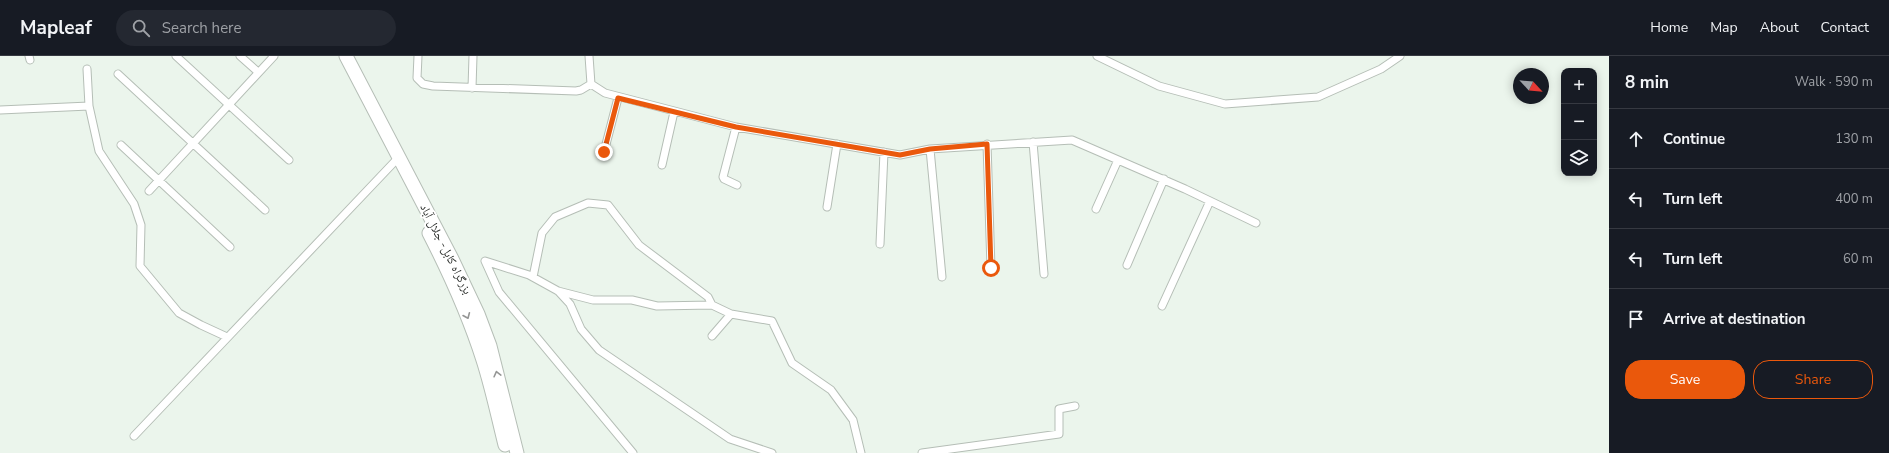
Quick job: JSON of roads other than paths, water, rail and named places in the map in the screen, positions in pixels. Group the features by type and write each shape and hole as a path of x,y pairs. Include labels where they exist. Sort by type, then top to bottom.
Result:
{"highway":[{"name":"بزرگراه کابل- جلال آباد","path":"336,56 452,259 478,314 490,346 517,453"},
{"name":"بزرگراه کابل- جلال آباد","path":"346,56 450,274 471,325 483,360 507,453"}],"street":[{"path":"176,56 289,160"},
{"path":"240,56 258,72"},
{"path":"149,191 274,56"},
{"path":"418,56 417,78 424,84 433,86 576,91 581,90 591,84"},
{"path":"472,88 474,56"},
{"path":"589,56 591,84"},
{"path":"1097,56 1159,86 1225,104 1318,97 1381,69 1400,56"},
{"path":"87,70 89,106 99,151 134,204 141,225 140,266 179,313 201,326 227,336"},
{"path":"118,74 265,210"},
{"path":"591,84 605,93 618,98 736,127 900,155 930,149 987,144 1072,140 1164,179 1256,223"},
{"path":"604,152 618,98"},
{"path":"0,110 89,106"},
{"path":"662,165 674,112"},
{"path":"736,127 723,177 724,179 737,185"},
{"path":"1033,142 1044,274"},
{"path":"827,207 837,144"},
{"path":"987,144 991,268"},
{"path":"121,145 230,247"},
{"path":"930,149 942,277"},
{"path":"880,244 884,152"},
{"path":"134,436 227,336 396,160"},
{"path":"1096,210 1118,160"},
{"path":"1127,265 1164,179"},
{"path":"1162,306 1210,201"},
{"path":"533,276 542,233 555,217 588,203 608,205 639,245 708,297 712,305"},
{"path":"633,453 499,292 485,261 533,276 558,291 570,304 581,329 599,350 730,439 772,453"},
{"path":"558,291 593,300 632,300 657,306 712,305 731,314 772,321 792,363 831,390 853,420 861,453"},
{"path":"712,336 731,314"},
{"path":"922,453 1059,434 1059,409 1075,406"}]}
